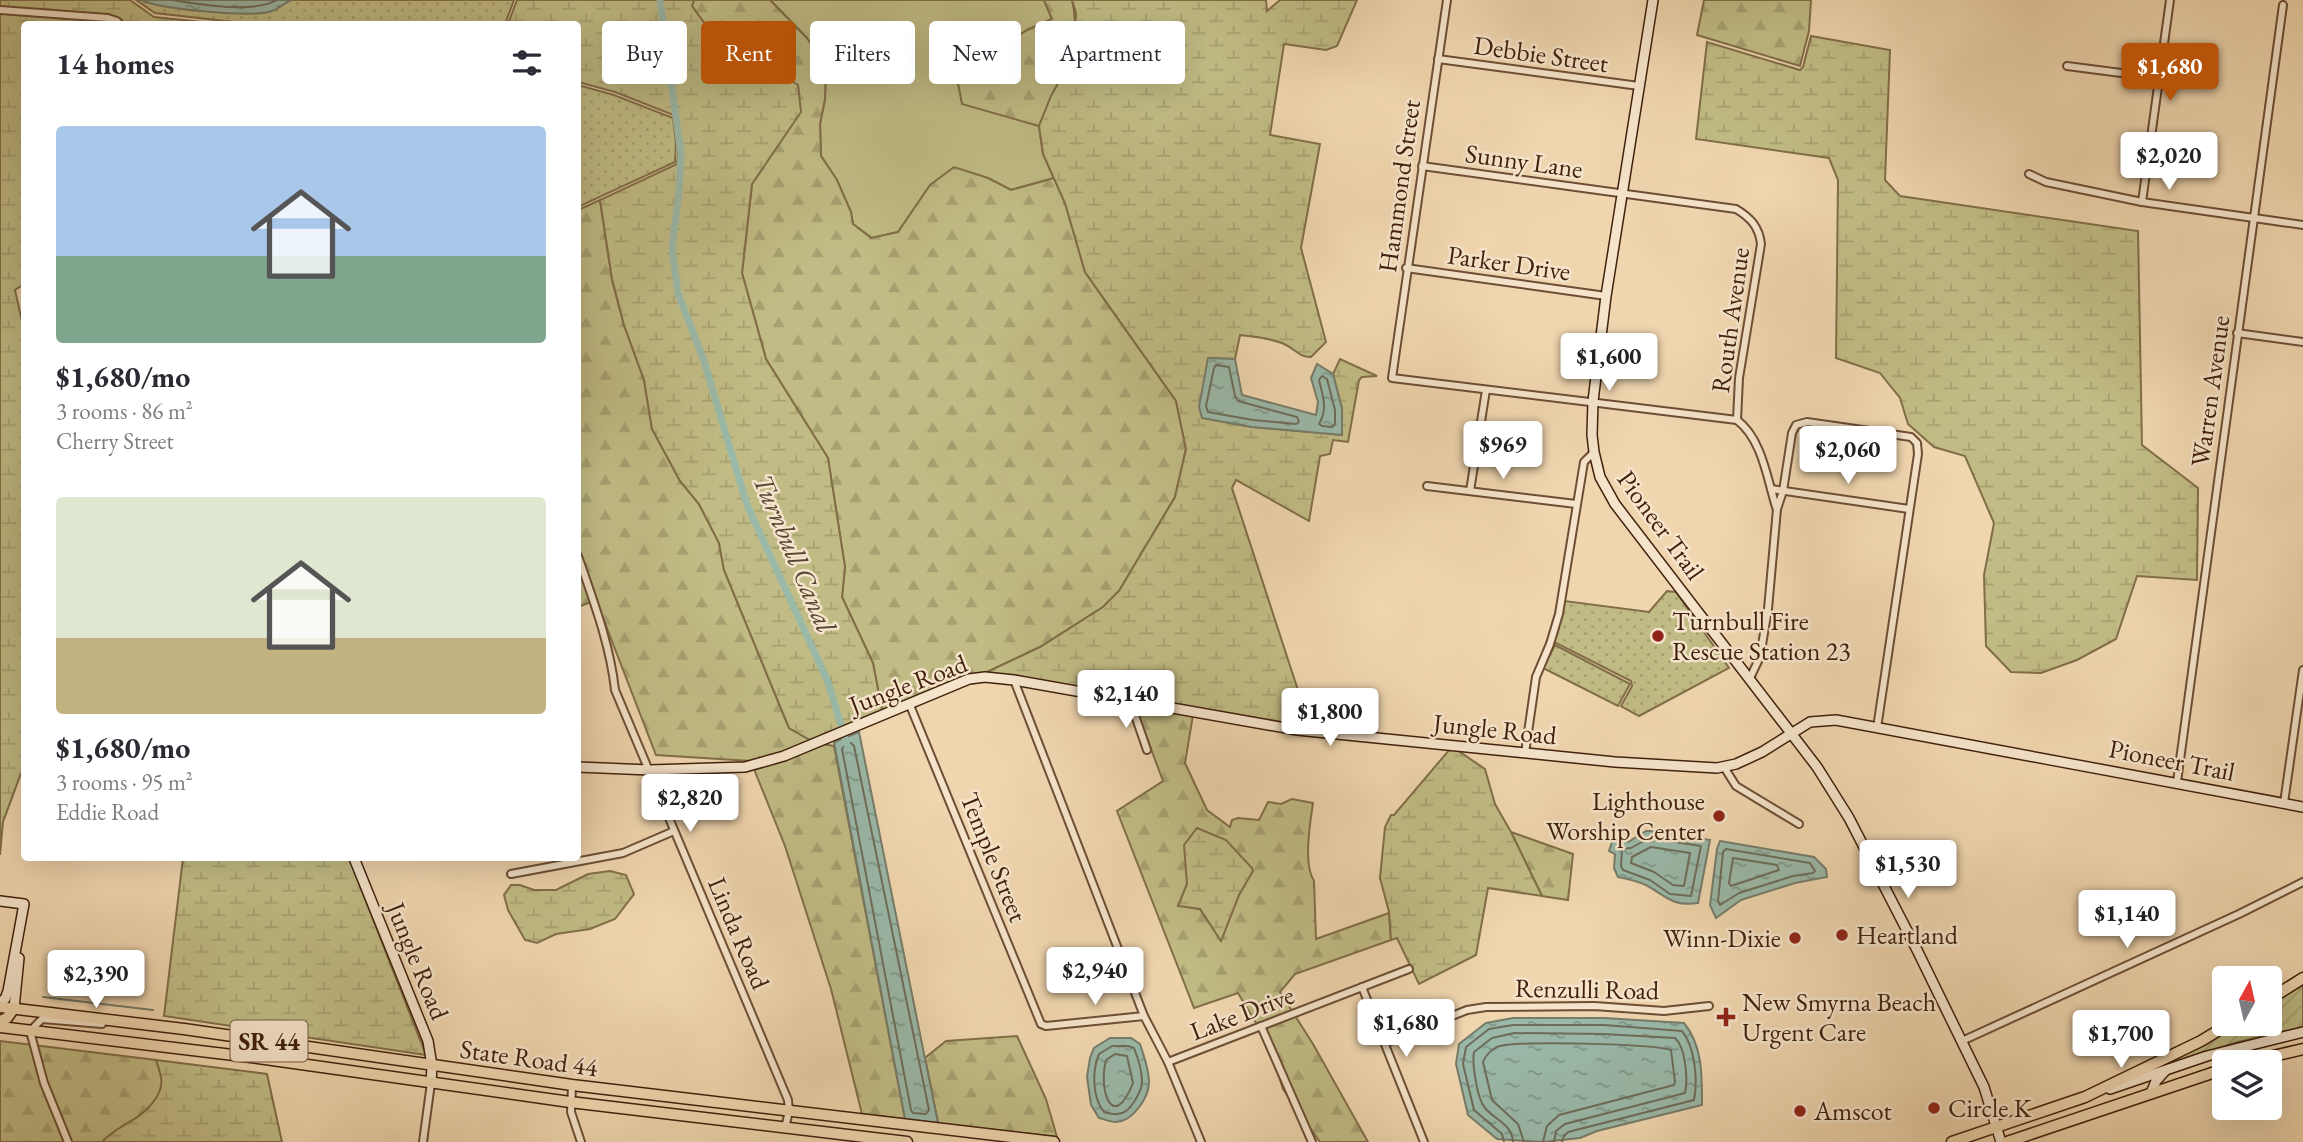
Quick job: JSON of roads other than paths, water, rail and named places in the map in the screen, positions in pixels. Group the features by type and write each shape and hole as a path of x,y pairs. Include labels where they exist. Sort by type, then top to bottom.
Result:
{"main road":[{"path":"2284,990 2303,978"},
{"path":"2284,990 2303,983"},
{"name":"State Road 44","path":"0,1004 572,1085 1054,1142"},
{"path":"0,1021 7,1018 14,1008"},
{"name":"State Road 44","path":"0,1027 245,1056 570,1102 907,1142"},
{"path":"1952,1142 2085,1097 2212,1035"},
{"path":"2282,1054 2303,1049"},
{"path":"2007,1142 2212,1073"}],"street":[{"name":"Hammond Street","path":"1447,0 1392,378 1486,390"},
{"name":"Pioneer Trail","path":"1653,0 1606,296 1593,401 1594,452 1600,477 1615,504 1791,733 1810,722 1836,720 2303,807"},
{"path":"2142,202 2170,0"},
{"name":"Warren Avenue","path":"2177,782 2236,333 2255,218 2283,5"},
{"path":"0,10 117,21"},
{"name":"Debbie Street","path":"1438,60 1639,86"},
{"path":"2067,66 2160,78"},
{"name":"Sunny Lane","path":"1422,166 1622,194"},
{"path":"2029,174 2046,183 2142,202 2303,225"},
{"name":"Routh Avenue","path":"1622,194 1736,209 1753,221 1760,234 1761,244 1739,378 1737,420 1748,428 1753,439 1777,509"},
{"name":"Parker Drive","path":"1406,268 1606,296"},
{"path":"2236,333 2303,342"},
{"path":"1470,491 1486,390 1737,420"},
{"path":"1750,678 1760,657 1768,609 1777,509 1783,491 1792,433 1796,425 1807,422 1911,437 1917,443 1918,454 1877,727"},
{"path":"1525,752 1536,677 1559,614 1584,462 1594,452"},
{"path":"1426,486 1576,504"},
{"path":"1771,489 1909,509"},
{"name":"Linda Road","path":"581,565 602,629 615,690 785,1089 789,1111 785,1128"},
{"path":"2284,803 2303,670"},
{"name":"Jungle Road","path":"581,767 650,770 745,767 784,756 969,679 985,677 1297,730 1615,762 1724,767 1762,752 1791,733"},
{"path":"1014,680 1144,1016 1168,1062 1201,1142"},
{"path":"1130,701 1147,750"},
{"name":"Temple Street","path":"909,703 1043,1025 1144,1016"},
{"path":"1791,733 1817,767 1849,818 1984,1087 2001,1142"},
{"path":"1724,767 1735,786 1799,824"},
{"path":"511,874 624,853 674,831"},
{"name":"Jungle Road","path":"355,861 428,1041 432,1066 431,1083"},
{"path":"1962,1041 2303,882"},
{"path":"0,901 24,904 8,991 0,1004"},
{"path":"14,1008 19,956 18,935"},
{"name":"Lake Drive","path":"1168,1062 1409,969"},
{"path":"1362,987 1424,1142"},
{"name":"Renzulli Road","path":"1385,1043 1466,1010 1486,1007 1605,1006 1664,1011 1709,1006"},
{"path":"68,1142 44,1083 30,1031 42,1020 50,1019 177,1028"},
{"path":"1261,1026 1312,1142"},
{"path":"2085,1097 2242,1046 2303,1032"},
{"path":"2151,1093 2156,1081 2166,1070"},
{"path":"423,1142 431,1083"},
{"path":"572,1085 570,1102 581,1142"},
{"path":"890,1123 892,1141"}],"water":[{"path":"141,0 291,0 272,11 246,14 186,9"},
{"path":"1208,358 1235,359 1242,395 1316,415 1318,402 1311,378 1317,364 1333,374 1342,409 1342,435 1252,427 1202,418 1199,407"},
{"path":"859,732 938,1123 905,1119 834,742"},
{"path":"1646,831 1710,840 1698,903 1675,902 1646,885 1618,877 1614,868 1615,854 1609,851 1615,833 1628,842"},
{"path":"1720,841 1814,857 1826,869 1827,877 1795,883 1741,900 1716,918 1710,905"},
{"path":"1513,1018 1604,1018 1684,1023 1698,1052 1702,1105 1597,1131 1580,1138 1543,1142 1497,1139 1468,1115 1456,1064 1459,1044 1486,1023"},
{"path":"1110,1038 1131,1038 1140,1044 1149,1077 1146,1095 1138,1108 1128,1118 1116,1122 1099,1118 1091,1105 1087,1077 1094,1048"}],"waterway":[{"name":"Turnbull Canal","path":"660,0 681,154 672,249 678,293 704,361 747,505 828,682 847,745"},
{"path":"43,997 153,1010"}],"place":[{"name":"Turnbull Fire Rescue Station 23","path":"1658,636"},
{"name":"Lighthouse Worship Center","path":"1719,816"},
{"name":"Heartland","path":"1842,935"},
{"name":"Winn-Dixie","path":"1795,938"},
{"name":"New Smyrna Beach Urgent Care","path":"1726,1017"},
{"name":"Circle K","path":"1934,1108"},
{"name":"Amscot","path":"1800,1111"}]}
